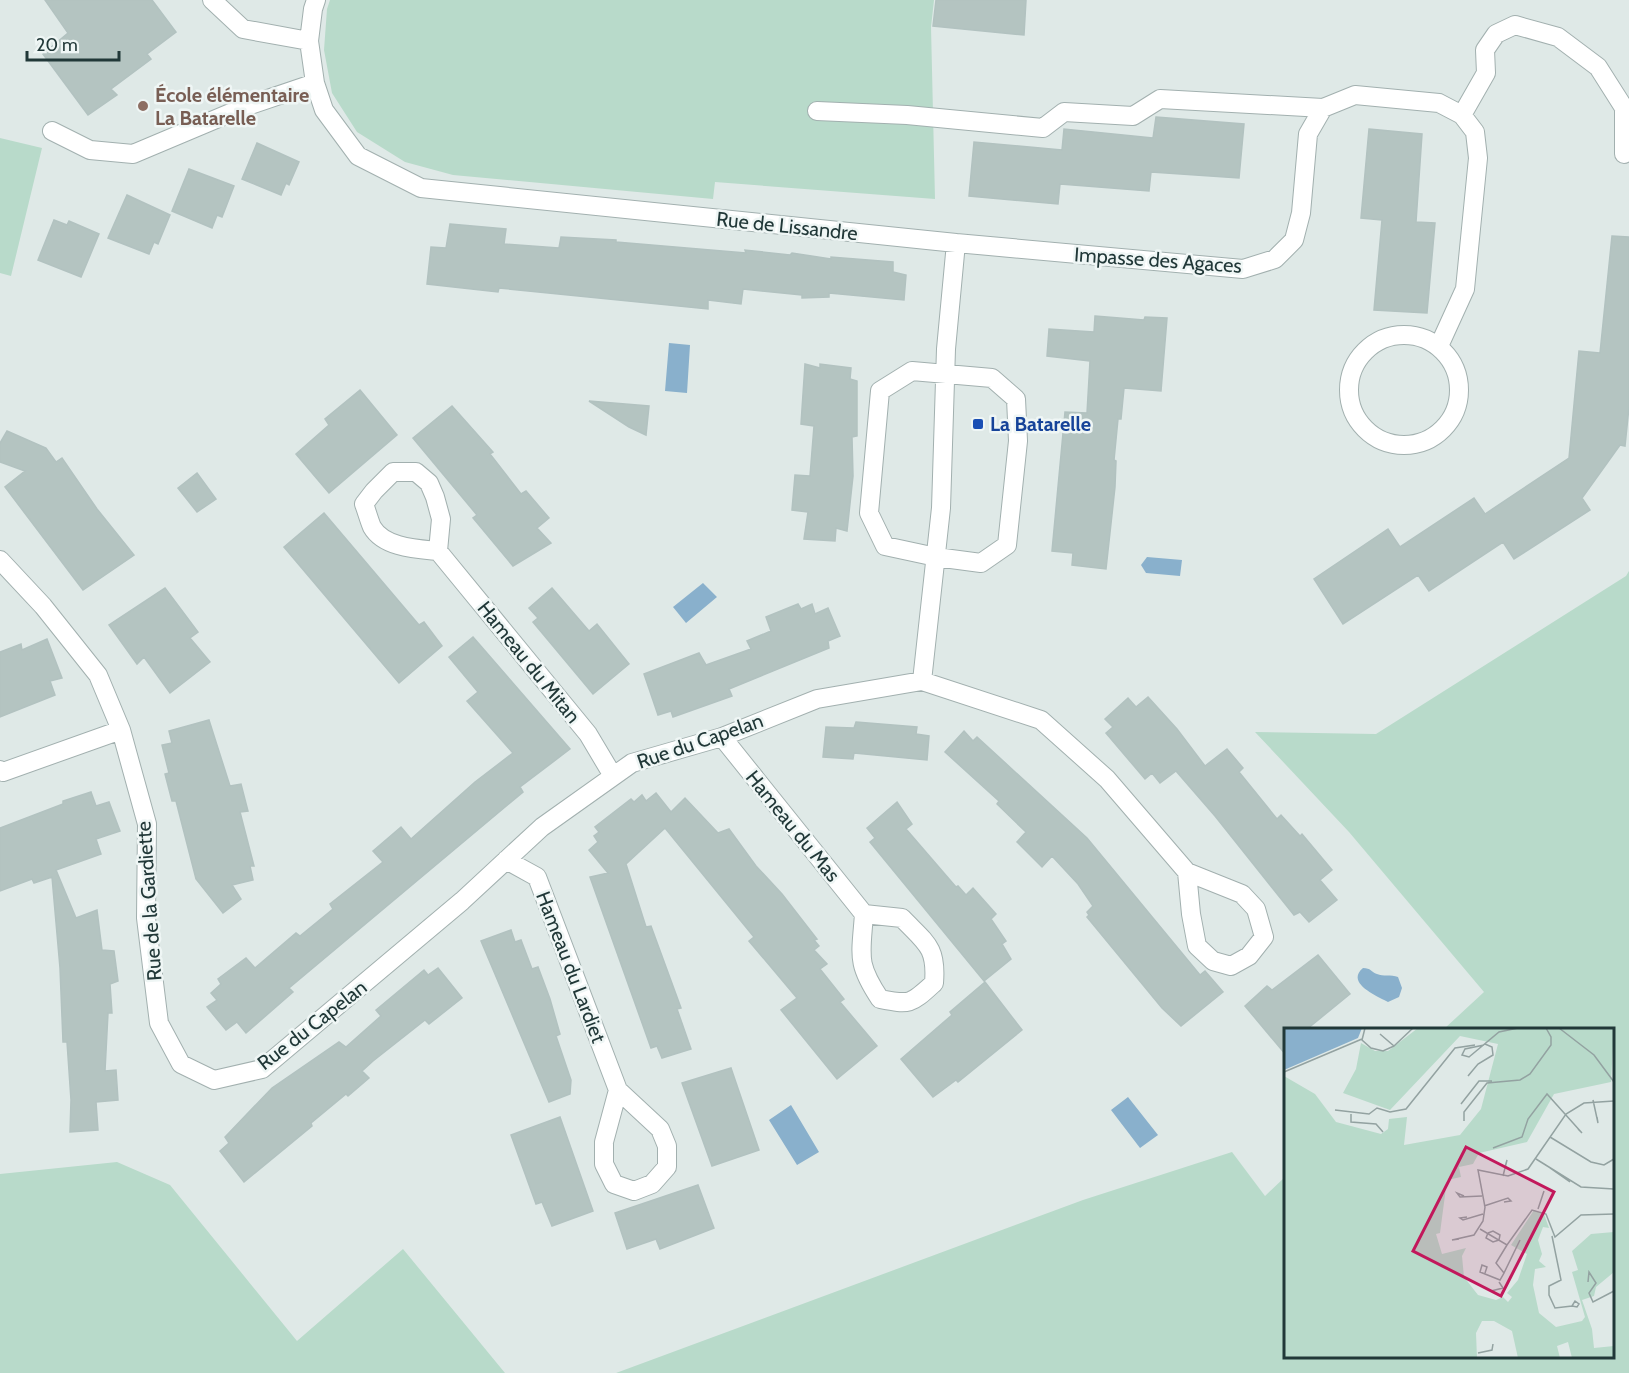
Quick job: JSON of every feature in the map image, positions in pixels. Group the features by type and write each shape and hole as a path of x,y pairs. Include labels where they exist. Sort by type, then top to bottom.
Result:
{"street":[{"path":"212,0 243,29 309,40"},
{"name":"Rue de Lissandre","path":"316,0 309,40 315,83 324,110 358,156 421,189 956,243"},
{"path":"1462,115 1486,73 1485,50 1496,34 1515,25 1558,37 1598,67 1624,108 1624,154"},
{"path":"52,131 90,150 133,154 247,106 315,83"},
{"path":"817,111 1043,128 1064,112 1133,116 1160,99 1323,108 1355,95 1439,103 1462,115 1475,132 1478,158 1465,289 1439,346"},
{"name":"Impasse des Agaces","path":"956,243 1243,269 1275,259 1294,240 1301,213 1308,134 1323,108"},
{"path":"922,681 941,508 945,374 956,243"},
{"path":"1399,334 1421,337 1439,346 1448,356 1456,372 1459,391 1456,409 1446,425 1432,438 1413,445 1394,444 1378,439 1363,427 1352,406 1348,385 1353,369 1363,352 1380,339 1399,334"},
{"path":"912,371 945,374 992,378 1016,399 1017,441 1007,544 981,562 885,546 868,513 880,391 912,371"},
{"path":"393,472 416,472 429,483 441,519 438,551 408,547 388,541 373,529 364,504 393,472"},
{"name":"Hameau du Mitan","path":"438,551 588,734 613,776"},
{"name":"Rue de la Gardiette","path":"0,560 43,606 98,675 121,730 147,824 146,918 159,1023 181,1064"},
{"name":"Rue du Capelan","path":"181,1064 214,1080 262,1069 462,901 542,827 632,763 722,737 817,699 922,681 1041,720 1107,779 1187,872 1242,894 1256,909 1263,937 1249,956 1230,966 1213,961 1197,946 1187,872"},
{"path":"1,773 121,730"},
{"name":"Hameau du Mas","path":"722,737 864,914"},
{"name":"Hameau du Lardiet","path":"506,860 537,877 618,1090 660,1129 667,1146 668,1167 652,1184 634,1191 614,1184 604,1164 604,1142 618,1090"},
{"path":"864,914 903,918 932,950 935,967 934,983 914,1002 897,1003 880,999 866,977 861,959 864,914"}],"green space":[{"path":"330,0 934,0 931,27 935,199 715,182 713,199 453,175 405,162 357,132 332,93 324,50 327,9"},
{"path":"0,138 42,148 11,276 0,273"},
{"path":"1629,571 1629,1373 616,1373 1083,1200 1232,1152 1265,1196 1284,1178 1284,1358 1614,1358 1614,1028 1445,1028 1484,992 1349,832 1255,732 1376,734 1626,576"},
{"path":"117,1162 170,1185 297,1341 403,1249 505,1373 0,1373 0,1174"}],"water":[{"path":"669,343 690,345 687,393 665,391"},
{"path":"1147,557 1182,560 1180,576 1146,573 1141,565"},
{"path":"703,583 717,597 686,623 673,607"},
{"path":"1363,968 1379,975 1398,977 1402,988 1399,997 1388,1002 1371,993 1360,984 1358,979 1358,974"},
{"path":"1128,1097 1158,1135 1140,1148 1111,1110"},
{"path":"791,1105 819,1152 797,1165 769,1120"}],"building":[{"path":"45,0 152,0 176,32 147,54 151,59 111,89 117,95 88,115 43,54 68,33"},
{"path":"936,0 1026,0 1024,35 933,26"},
{"path":"1156,117 1244,124 1239,178 1151,172 1149,191 1060,184 1058,204 969,196 974,142 1062,150 1064,129 1153,138"},
{"path":"1369,129 1422,134 1416,222 1435,223 1427,313 1374,310 1382,220 1361,218"},
{"path":"257,143 299,162 289,185 286,183 281,195 242,179"},
{"path":"189,169 234,186 222,217 217,215 212,228 172,211"},
{"path":"127,195 170,215 158,244 154,242 149,254 108,238"},
{"path":"54,220 67,225 69,221 99,234 81,277 38,260"},
{"path":"450,224 506,229 504,244 559,248 561,237 746,253 745,250 790,255 792,253 831,259 831,257 893,262 893,272 906,275 904,300 829,293 829,297 802,298 802,295 743,289 741,304 708,300 708,309 499,288 498,292 427,284 431,247 446,248"},
{"path":"1612,236 1629,237 1629,407 1625,446 1620,445 1582,498 1590,510 1514,559 1503,542 1429,591 1418,575 1343,624 1314,579 1388,529 1400,547 1474,498 1485,514 1569,458 1579,351 1600,353"},
{"path":"1095,316 1144,320 1145,317 1167,318 1161,391 1124,388 1121,419 1118,419 1114,460 1116,461 1115,487 1106,569 1072,565 1073,553 1052,551 1065,412 1087,413 1090,361 1047,356 1049,329 1094,332"},
{"path":"805,364 820,368 820,364 851,368 850,379 857,381 857,436 852,437 853,476 847,531 836,528 835,541 804,539 808,512 792,510 795,475 810,476 814,426 801,424"},
{"path":"360,390 397,435 329,493 296,454 329,425 325,419"},
{"path":"589,401 649,406 646,435 629,427"},
{"path":"452,406 493,452 490,454 521,494 526,491 549,518 537,528 551,543 513,566 473,518 477,515 413,438"},
{"path":"7,431 46,448 56,462 62,458 97,509 134,555 83,590 5,487 25,471 0,462 0,443"},
{"path":"197,473 216,499 197,512 178,488"},
{"path":"324,513 419,625 424,622 442,646 399,683 284,547"},
{"path":"165,588 198,632 190,638 210,662 170,693 144,657 137,664 109,625"},
{"path":"552,588 589,631 597,624 629,664 593,694 533,622 538,618 529,608"},
{"path":"798,604 801,609 812,604 815,614 828,608 840,636 828,641 829,648 729,689 732,696 673,717 671,711 658,715 644,674 699,653 706,665 751,649 747,641 771,631 766,617"},
{"path":"473,637 570,749 520,787 523,792 289,988 293,992 246,1033 237,1022 226,1030 207,1007 217,1000 211,993 221,984 218,979 246,958 255,968 296,933 300,936 333,909 330,904 383,862 373,851 401,827 411,839 475,782 513,753 467,701 478,692 449,657"},
{"path":"47,639 62,678 50,681 55,695 0,717 0,652 21,644 22,650"},
{"path":"1148,697 1177,729 1205,766 1227,749 1243,768 1239,772 1277,819 1281,815 1300,836 1302,834 1332,870 1320,880 1337,900 1309,922 1300,912 1294,915 1176,771 1160,783 1152,773 1145,779 1106,733 1113,727 1105,719 1128,698 1136,707"},
{"path":"209,720 230,786 241,784 248,811 240,812 254,866 250,866 253,880 232,885 241,899 223,913 196,879 176,801 172,801 165,774 169,773 162,745 172,743 169,731"},
{"path":"856,722 917,727 916,734 929,736 927,760 854,753 853,759 823,757 826,727 854,728"},
{"path":"964,731 973,741 977,737 1087,838 1200,975 1205,971 1223,992 1181,1026 1162,1008 1087,917 1089,915 1087,912 1093,906 1078,884 1052,856 1042,867 1017,842 1026,832 997,804 999,801 945,752"},
{"path":"91,792 96,806 109,802 120,831 96,839 101,854 56,870 76,918 97,910 102,950 114,951 118,981 110,984 112,1013 108,1013 105,1071 116,1070 118,1100 96,1102 98,1130 70,1132 71,1100 67,1042 63,1042 60,968 52,877 34,883 32,879 0,891 0,828 63,804 63,801"},
{"path":"656,793 671,812 685,798 718,833 729,829 756,866 782,894 817,939 814,940 819,946 814,950 827,964 820,969 844,999 840,1002 877,1046 837,1079 781,1010 797,998 749,941 754,937 665,828 626,864 646,927 651,926 681,1008 677,1009 691,1049 662,1058 657,1046 651,1048 590,877 608,873 589,850 598,842 594,836 599,832 595,827 631,799 634,802 642,795 646,801"},
{"path":"897,802 912,824 906,829 956,887 958,886 966,895 973,888 996,914 991,919 1006,941 1002,944 1011,959 984,981 870,842 875,838 867,828"},
{"path":"511,930 515,942 521,940 532,969 538,967 550,999 560,1034 556,1036 571,1080 570,1094 549,1102 481,941"},
{"path":"1318,955 1350,994 1308,1028 1284,1028 1284,1053 1245,1006 1267,986 1272,990"},
{"path":"438,968 462,998 429,1024 425,1020 373,1061 362,1071 369,1078 311,1123 312,1126 244,1182 220,1151 229,1143 225,1137 272,1088 339,1042 346,1047 381,1016 376,1010 424,970 428,975"},
{"path":"985,982 1022,1030 958,1082 956,1080 933,1097 901,1059 952,1015 950,1012"},
{"path":"731,1068 759,1150 712,1166 682,1083"},
{"path":"560,1117 593,1211 552,1226 542,1202 536,1204 511,1135"},
{"path":"698,1185 714,1228 660,1249 656,1239 627,1249 615,1213"}],"place":[{"name":"École élémentaire La Batarelle","path":"143,106"},
{"name":"La Batarelle","path":"978,424"}]}
